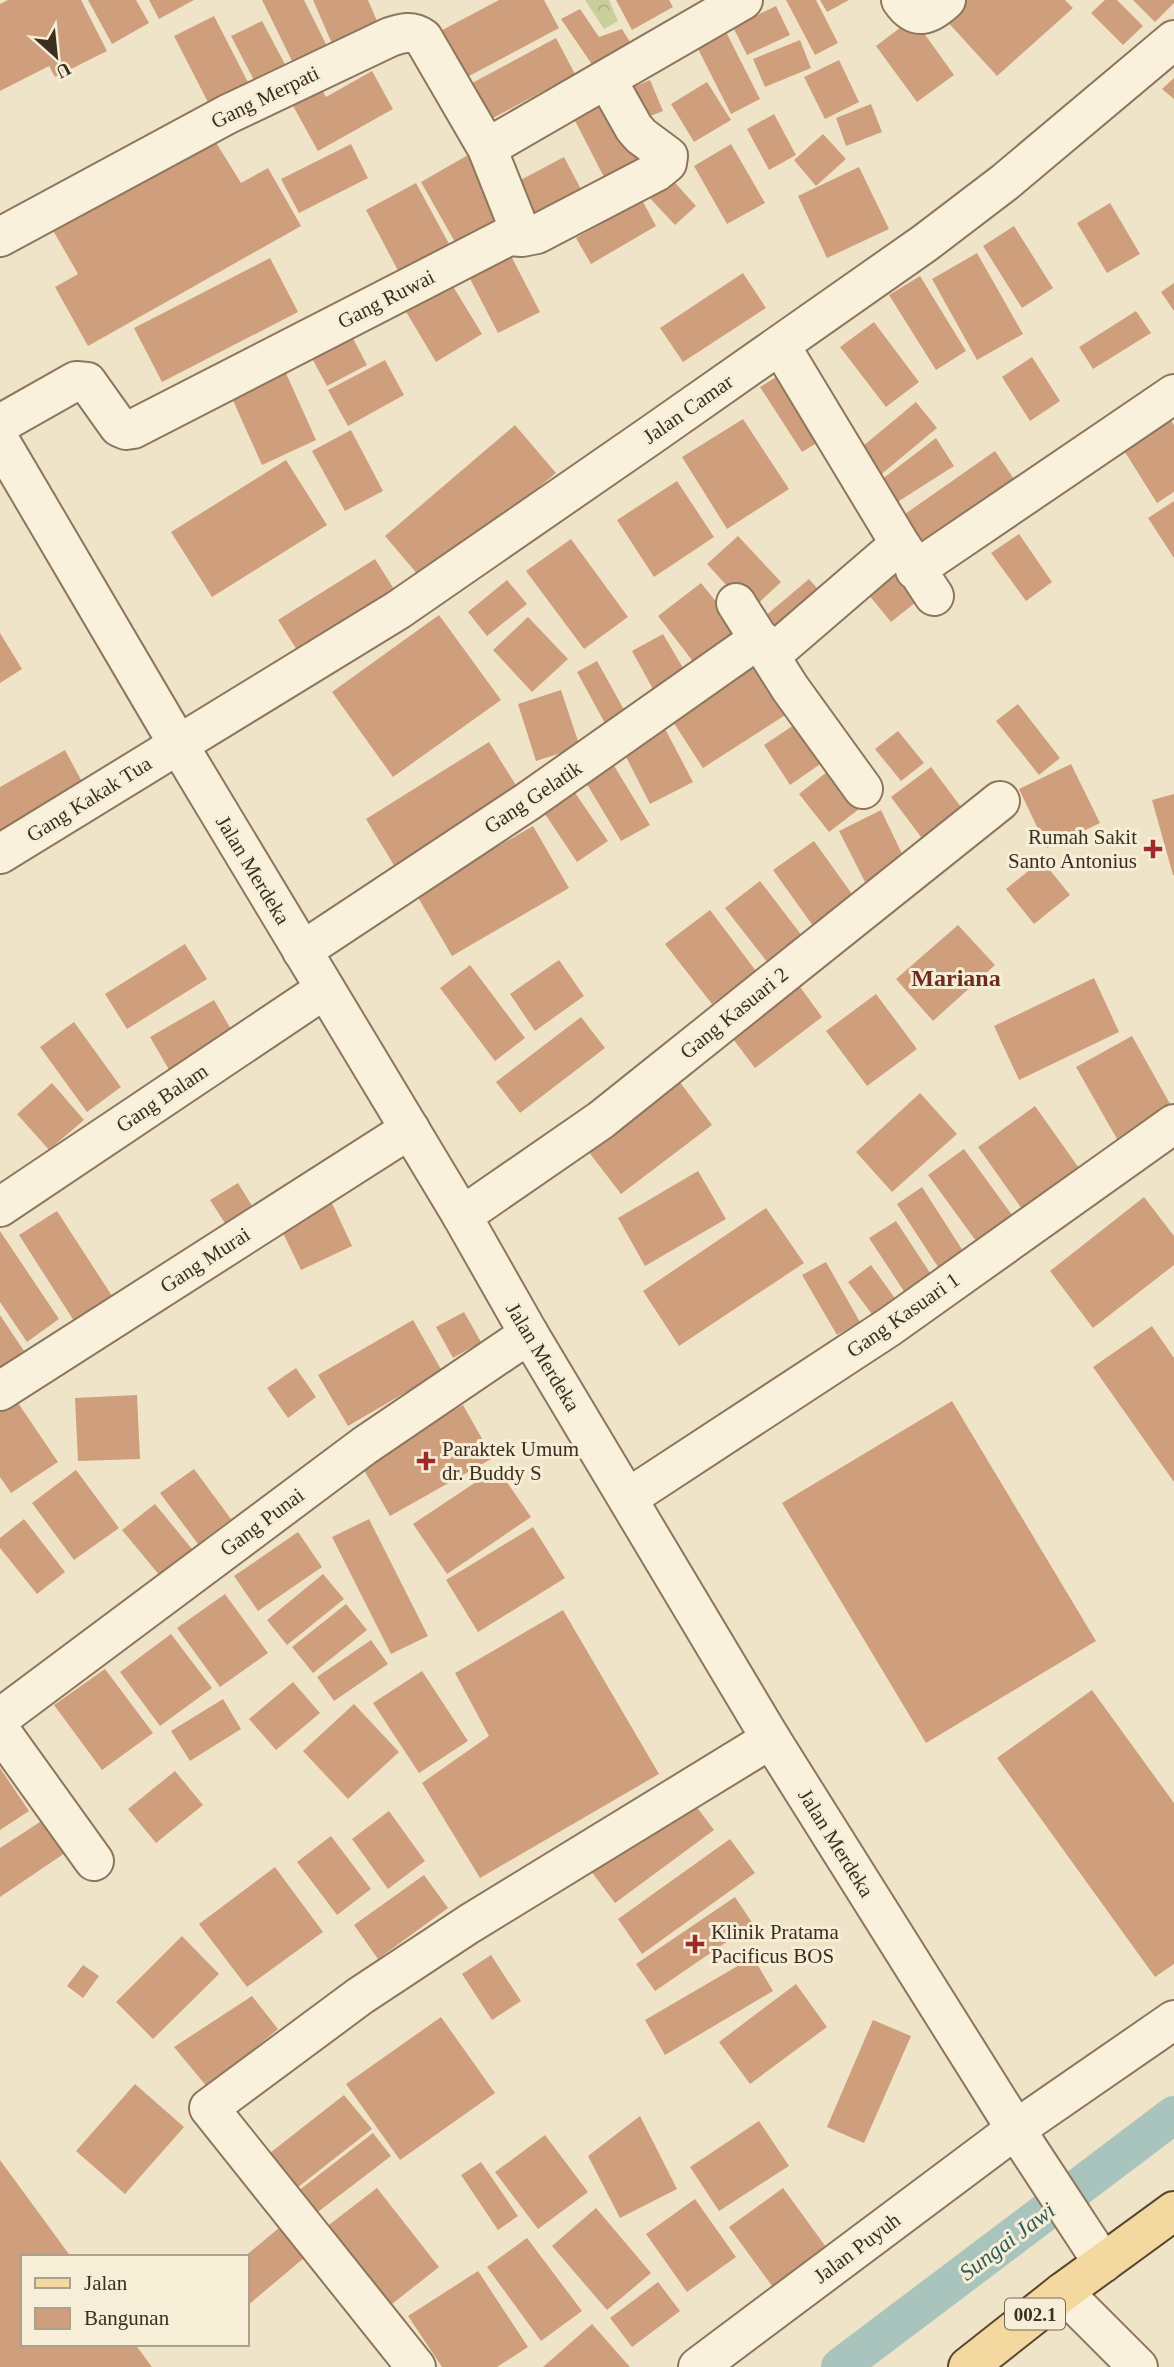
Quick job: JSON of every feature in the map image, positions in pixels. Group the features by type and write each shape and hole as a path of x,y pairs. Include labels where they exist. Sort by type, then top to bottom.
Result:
{"main road":[{"path":"1103,2263 1174,2211"},
{"name":"002.1","path":"968,2367 1063,2291 1103,2263"}],"street":[{"path":"509,236 516,221 487,148 743,0"},
{"name":"Gang Merpati","path":"0,237 228,114 400,33 413,33 423,38 487,148"},
{"name":"Jalan Camar","path":"178,744 398,610 925,243 1005,182 1174,40"},
{"name":"Gang Ruwai","path":"6,426 76,381 87,382 119,427 133,429 509,236 537,234 656,172 667,163 668,156 634,128 607,80"},
{"path":"780,345 916,570"},
{"name":"Gang Gelatik","path":"302,951 527,802 743,650 766,648 916,570 1174,394"},
{"name":"Jalan Merdeka","path":"6,426 178,744 462,1216 529,1334 771,1739 1103,2263"},
{"path":"736,603 790,688 863,789"},
{"name":"Gang Kakak Tua","path":"0,854 178,744"},
{"name":"Gang Kasuari 2","path":"462,1216 601,1120 1000,801"},
{"name":"Gang Balam","path":"0,1207 325,989"},
{"name":"Gang Kasuari 1","path":"628,1498 889,1327 1174,1124"},
{"name":"Gang Murai","path":"0,1391 410,1129"},
{"name":"Gang Punai","path":"0,1718 364,1446 529,1334"},
{"path":"0,1730 94,1860"},
{"path":"416,2367 209,2108 360,1996 469,1924 771,1739"},
{"name":"Jalan Puyuh","path":"698,2367 1022,2138 1174,2020"},
{"path":"1063,2291 1138,2367"}],"green space":[{"path":"585,0 609,0 618,21 604,29"}],"building":[{"path":"8,0 81,0 107,51 55,77 49,66 0,91 0,4"},
{"path":"88,0 136,0 149,23 112,44"},
{"path":"149,0 194,0 159,19"},
{"path":"262,0 304,0 328,48 294,65"},
{"path":"313,0 368,0 383,35 337,55"},
{"path":"499,0 544,0 559,28 456,83 431,36"},
{"path":"616,0 669,0 673,7 632,30"},
{"path":"786,0 816,0 838,43 815,55"},
{"path":"820,0 849,0 827,12"},
{"path":"963,0 1065,0 1073,8 997,76 944,18"},
{"path":"1105,0 1117,0 1143,26 1123,45 1091,13"},
{"path":"1133,0 1174,0 1174,3 1155,22"},
{"path":"776,6 790,35 747,55 733,27"},
{"path":"580,9 599,37 622,29 630,42 593,66 561,19"},
{"path":"214,16 253,92 213,112 174,36"},
{"path":"913,18 954,75 917,102 876,46"},
{"path":"262,21 287,68 256,84 231,36"},
{"path":"724,28 760,99 731,114 695,43"},
{"path":"556,38 575,74 480,125 461,89"},
{"path":"800,40 811,68 765,87 753,59"},
{"path":"839,60 859,102 825,119 804,77"},
{"path":"372,71 393,109 318,151 287,95 316,79 326,97"},
{"path":"1174,78 1174,99 1162,89"},
{"path":"650,80 663,111 633,123 620,93"},
{"path":"707,82 731,120 694,142 671,104"},
{"path":"610,90 648,164 608,185 570,111"},
{"path":"871,104 882,132 846,146 836,118"},
{"path":"774,114 796,155 769,170 747,129"},
{"path":"207,128 241,183 268,168 301,226 88,346 55,287 78,274 47,220"},
{"path":"823,134 846,159 816,186 794,160"},
{"path":"351,144 368,178 299,213 281,179"},
{"path":"731,144 765,203 727,224 694,166"},
{"path":"468,155 507,225 460,251 421,182"},
{"path":"564,157 583,193 531,220 513,184"},
{"path":"859,167 889,229 827,258 798,196"},
{"path":"668,175 696,206 675,225 646,194"},
{"path":"416,183 454,253 403,280 366,210"},
{"path":"642,200 656,226 591,264 576,238"},
{"path":"1110,203 1140,254 1107,273 1077,223"},
{"path":"1014,226 1053,288 1022,308 983,246"},
{"path":"509,252 540,312 498,333 467,273"},
{"path":"977,253 1023,334 977,360 932,279"},
{"path":"270,258 298,312 162,382 134,328"},
{"path":"743,273 766,308 683,362 660,328"},
{"path":"920,276 966,351 936,370 889,295"},
{"path":"451,283 482,334 436,362 405,310"},
{"path":"1174,283 1174,311 1161,292"},
{"path":"1136,311 1151,333 1093,369 1079,347"},
{"path":"874,322 919,382 886,407 840,347"},
{"path":"348,329 367,365 327,386 308,351"},
{"path":"1032,357 1060,401 1030,421 1002,377"},
{"path":"385,360 404,395 348,426 328,390"},
{"path":"285,371 316,440 262,465 231,396"},
{"path":"786,371 828,436 802,452 760,387"},
{"path":"916,402 937,428 878,477 857,451"},
{"path":"743,419 789,489 727,529 682,457"},
{"path":"1170,419 1174,425 1174,492 1157,503 1123,449"},
{"path":"515,425 556,473 425,583 385,536"},
{"path":"351,430 383,491 345,511 312,451"},
{"path":"936,438 954,466 885,510 873,486"},
{"path":"995,451 1014,479 915,548 895,521"},
{"path":"286,460 327,525 212,597 171,532"},
{"path":"677,481 714,537 654,577 617,520"},
{"path":"1174,501 1174,558 1148,518"},
{"path":"1019,534 1052,582 1026,601 991,553"},
{"path":"738,536 781,582 750,611 707,564"},
{"path":"571,539 628,617 584,649 526,571"},
{"path":"375,559 394,589 297,650 278,620"},
{"path":"898,561 925,595 891,622 864,589"},
{"path":"809,579 829,602 778,645 758,622"},
{"path":"507,580 527,604 487,636 468,612"},
{"path":"701,583 742,634 698,668 658,616"},
{"path":"439,615 501,700 393,777 332,692"},
{"path":"528,617 568,659 532,692 493,650"},
{"path":"0,633 22,669 0,683"},
{"path":"663,634 686,673 654,691 632,651"},
{"path":"758,651 796,708 703,768 666,711"},
{"path":"597,661 627,715 607,727 577,672"},
{"path":"561,690 580,747 536,761 518,704"},
{"path":"1018,704 1060,758 1039,775 996,721"},
{"path":"803,719 829,758 790,785 764,745"},
{"path":"662,723 693,782 650,804 620,745"},
{"path":"898,731 924,763 901,781 875,749"},
{"path":"489,742 522,795 398,872 366,819"},
{"path":"65,750 87,791 0,845 0,787"},
{"path":"613,764 650,825 621,841 585,781"},
{"path":"837,764 867,803 829,832 799,794"},
{"path":"1071,764 1100,823 1047,848 1019,789"},
{"path":"931,767 967,815 927,845 891,797"},
{"path":"567,781 608,841 577,862 537,802"},
{"path":"1174,794 1174,875 1173,875 1152,800"},
{"path":"881,810 906,862 865,882 839,831"},
{"path":"533,826 569,888 452,956 416,894"},
{"path":"814,841 857,901 816,930 773,870"},
{"path":"1042,860 1070,895 1034,924 1006,889"},
{"path":"760,881 806,941 771,967 725,908"},
{"path":"710,910 756,971 712,1004 665,944"},
{"path":"958,925 995,965 933,1021 896,979"},
{"path":"185,944 207,979 127,1029 105,994"},
{"path":"559,960 584,996 535,1031 510,994"},
{"path":"470,965 525,1038 495,1061 440,988"},
{"path":"1094,978 1119,1032 1019,1080 994,1026"},
{"path":"795,980 822,1017 755,1068 727,1031"},
{"path":"876,994 917,1049 867,1086 826,1031"},
{"path":"214,1000 235,1036 171,1073 150,1037"},
{"path":"581,1017 605,1048 520,1113 496,1082"},
{"path":"74,1022 121,1087 87,1112 40,1047"},
{"path":"1132,1036 1174,1111 1121,1146 1076,1067"},
{"path":"679,1081 712,1125 621,1194 588,1151"},
{"path":"52,1083 84,1120 49,1150 17,1114"},
{"path":"920,1093 957,1134 892,1192 856,1152"},
{"path":"1035,1106 1086,1178 1029,1219 978,1147"},
{"path":"964,1149 1020,1226 984,1252 928,1175"},
{"path":"698,1171 726,1219 645,1266 618,1218"},
{"path":"238,1183 259,1217 232,1234 210,1200"},
{"path":"922,1187 965,1254 940,1270 897,1204"},
{"path":"1144,1197 1174,1236 1174,1265 1093,1328 1050,1271"},
{"path":"331,1201 352,1246 301,1270 279,1225"},
{"path":"766,1208 804,1263 679,1346 643,1291"},
{"path":"57,1211 114,1299 76,1324 19,1235"},
{"path":"896,1221 938,1285 911,1302 869,1238"},
{"path":"0,1231 59,1319 27,1342 0,1302"},
{"path":"826,1262 860,1322 837,1335 802,1275"},
{"path":"871,1265 902,1308 880,1325 848,1282"},
{"path":"464,1312 481,1342 453,1358 436,1327"},
{"path":"0,1315 24,1351 0,1367"},
{"path":"413,1320 442,1371 348,1426 318,1375"},
{"path":"1152,1326 1174,1358 1174,1482 1093,1367"},
{"path":"296,1368 316,1397 288,1418 267,1388"},
{"path":"137,1395 140,1459 78,1461 75,1398"},
{"path":"14,1397 58,1462 11,1493 0,1477 0,1406"},
{"path":"952,1401 1096,1641 926,1743 782,1503"},
{"name":"Paraktek Umum dr. Buddy S","path":"463,1405 493,1458 390,1516 360,1463"},
{"path":"497,1468 531,1517 447,1574 413,1524"},
{"path":"194,1469 231,1519 198,1544 160,1493"},
{"path":"76,1470 119,1528 74,1560 32,1503"},
{"path":"155,1504 197,1555 165,1582 122,1530"},
{"path":"24,1519 65,1572 37,1594 0,1548 0,1538"},
{"path":"369,1519 428,1636 391,1654 332,1537"},
{"path":"533,1527 565,1578 478,1632 446,1580"},
{"path":"298,1532 322,1567 258,1611 234,1576"},
{"path":"323,1574 344,1599 287,1645 267,1620"},
{"path":"225,1594 268,1653 220,1687 177,1628"},
{"path":"346,1604 367,1630 313,1673 292,1647"},
{"path":"563,1610 659,1774 480,1878 422,1783 489,1736 455,1673"},
{"path":"171,1634 212,1688 160,1726 120,1672"},
{"path":"371,1640 388,1664 334,1701 317,1677"},
{"path":"105,1669 153,1733 102,1770 54,1705"},
{"path":"422,1671 468,1741 419,1773 373,1703"},
{"path":"293,1682 320,1713 276,1750 249,1719"},
{"path":"1092,1690 1174,1803 1174,1964 1155,1977 997,1758"},
{"path":"223,1699 241,1729 190,1761 171,1731"},
{"path":"354,1704 399,1752 348,1799 303,1751"},
{"path":"0,1768 29,1811 0,1830"},
{"path":"175,1771 203,1805 156,1843 128,1809"},
{"path":"690,1798 714,1830 615,1903 591,1871"},
{"path":"389,1811 425,1861 388,1889 352,1839"},
{"path":"43,1820 65,1853 0,1897 0,1848"},
{"path":"331,1836 371,1889 337,1915 297,1862"},
{"path":"730,1839 755,1873 642,1954 618,1919"},
{"path":"275,1867 323,1932 247,1987 199,1924"},
{"path":"424,1875 448,1908 378,1959 354,1925"},
{"name":"Klinik Pratama Pacificus BOS","path":"735,1897 753,1924 655,1991 636,1964"},
{"path":"182,1936 219,1974 153,2039 116,2002"},
{"path":"491,1955 521,2001 492,2020 462,1974"},
{"path":"753,1957 773,1991 665,2055 645,2020"},
{"path":"83,1965 99,1976 83,1998 67,1986"},
{"path":"796,1984 827,2027 750,2084 719,2042"},
{"path":"252,1996 278,2029 208,2088 174,2047"},
{"path":"441,2017 495,2093 400,2160 346,2084"},
{"path":"873,2020 911,2036 864,2143 827,2127"},
{"path":"135,2084 184,2127 125,2194 76,2151"},
{"path":"344,2095 372,2129 288,2195 261,2160"},
{"path":"640,2116 677,2189 620,2218 588,2156"},
{"path":"759,2121 789,2166 719,2211 690,2167"},
{"path":"373,2133 391,2156 306,2221 289,2198"},
{"path":"545,2135 588,2192 538,2229 495,2172"},
{"path":"0,2160 70,2255 21,2255 21,2346 136,2346 152,2367 0,2367"},
{"path":"481,2162 518,2216 498,2230 461,2175"},
{"path":"377,2188 439,2267 383,2311 321,2231"},
{"path":"783,2188 826,2247 772,2286 729,2227"},
{"path":"695,2199 736,2257 687,2292 646,2234"},
{"path":"596,2208 651,2273 607,2310 552,2246"},
{"path":"286,2222 311,2252 248,2305 246,2255"},
{"path":"527,2238 582,2311 541,2341 487,2267"},
{"path":"478,2271 528,2347 497,2367 442,2367 408,2316"},
{"path":"658,2282 680,2311 632,2347 610,2318"},
{"path":"592,2324 630,2367 543,2367"}],"waterway":[{"name":"Sungai Jawi","path":"840,2367 1174,2115"}],"place":[{"name":"Rumah Sakit Santo Antonius","path":"1153,849"},
{"name":"Paraktek Umum dr. Buddy S","path":"426,1461"},
{"name":"Klinik Pratama Pacificus BOS","path":"695,1944"}],"district":[{"name":"Mariana","path":"956,978"}]}
